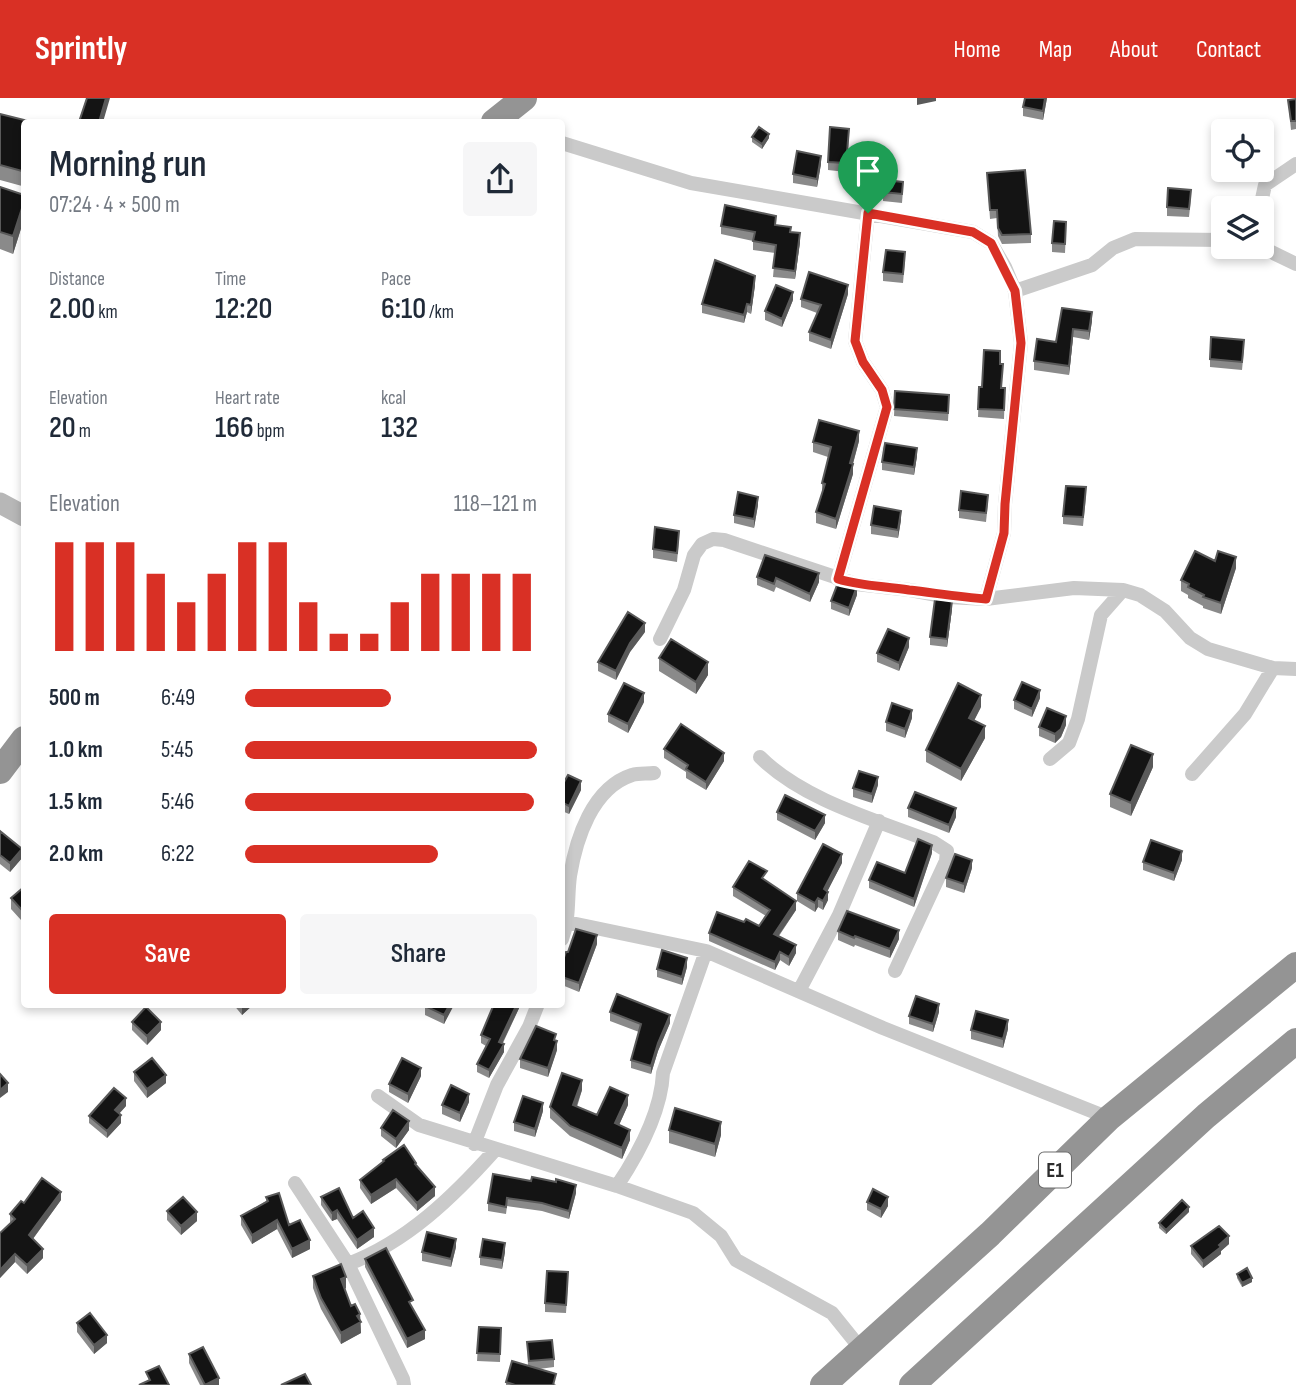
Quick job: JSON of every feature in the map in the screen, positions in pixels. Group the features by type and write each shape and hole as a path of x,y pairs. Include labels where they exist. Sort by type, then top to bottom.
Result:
{"highway":[{"path":"499,119 524,98"},
{"path":"0,771 21,743"},
{"name":"E1","path":"823,1385 990,1234 1109,1118 1296,965"},
{"path":"912,1385 1206,1116 1296,1041"}],"street":[{"path":"565,144 691,183 973,232 991,243 1015,291 1021,343 1004,533 986,599"},
{"path":"1263,196 1265,186 1296,164"},
{"path":"838,579 887,407 882,390 863,362 855,341 868,213"},
{"path":"1015,291 1092,265 1113,248 1135,239 1211,240"},
{"path":"1274,253 1296,264"},
{"path":"0,503 21,514"},
{"path":"660,639 684,590 694,555 702,544 713,539 724,540 856,584 947,597 986,599 1074,588 1123,590 1140,595 1165,611 1190,638 1208,649 1273,668 1296,669"},
{"path":"1050,759 1069,743 1078,719 1101,615 1123,590"},
{"path":"1192,774 1245,714 1273,668"},
{"path":"760,757 777,774 814,794 933,842 947,851 946,861 895,971"},
{"path":"654,773 632,775 610,788 590,813 578,840 570,877 565,923 706,951 883,1028 1109,1118"},
{"path":"800,991 839,915 879,821"},
{"path":"617,1186 634,1161 652,1118 662,1090 663,1073 706,951"},
{"path":"474,1144 497,1085 536,1008"},
{"path":"378,1097 419,1125 617,1186 693,1213 721,1236 736,1260 832,1314 861,1349"},
{"path":"348,1264 363,1259 415,1227 463,1187 495,1150"},
{"path":"295,1183 348,1264 404,1385"}],"building":[{"path":"87,98 106,98 100,119 80,119"},
{"path":"1025,98 1045,98 1043,111 1023,107"},
{"path":"1296,99 1296,121 1291,121 1288,100"},
{"path":"0,114 21,119 21,171 0,165"},
{"path":"759,127 769,134 762,144 752,137"},
{"path":"830,127 849,129 846,163 828,162"},
{"path":"797,151 821,156 817,179 793,174"},
{"path":"1025,170 1031,234 1002,235 998,228 997,210 990,210 987,173"},
{"path":"884,180 903,182 902,194 883,192"},
{"path":"0,187 21,194 21,211 13,236 0,232"},
{"path":"1168,188 1191,190 1189,209 1167,207"},
{"path":"725,205 776,216 775,225 791,227 790,232 800,233 795,271 773,268 776,245 753,241 755,232 721,226"},
{"path":"1054,221 1066,222 1065,244 1052,243"},
{"path":"886,250 905,252 903,274 883,272"},
{"path":"715,260 755,276 751,305 747,304 744,315 702,304"},
{"path":"809,272 848,285 831,340 809,332 821,305 801,299"},
{"path":"776,285 793,292 782,319 765,311"},
{"path":"1062,308 1092,312 1089,331 1073,329 1069,366 1034,361 1037,339 1056,342"},
{"path":"1211,337 1244,340 1242,362 1210,359"},
{"path":"984,350 1000,351 1000,364 1003,364 1001,388 1005,388 1004,410 978,409"},
{"path":"895,391 949,395 948,413 894,409"},
{"path":"819,420 859,431 850,463 853,464 836,519 816,512 825,484 822,483 831,447 813,442"},
{"path":"885,443 917,448 914,467 882,462"},
{"path":"1066,486 1086,487 1083,517 1063,516"},
{"path":"961,491 988,495 986,513 959,510"},
{"path":"738,492 758,497 754,519 734,515"},
{"path":"874,506 901,511 898,530 871,525"},
{"path":"655,527 679,531 677,553 653,549"},
{"path":"1195,551 1215,561 1218,551 1236,557 1221,603 1203,597 1204,595 1181,580"},
{"path":"765,555 819,573 810,594 776,578 774,584 757,577"},
{"path":"839,580 857,586 849,608 831,601"},
{"path":"935,599 952,601 947,639 930,637"},
{"path":"628,612 645,623 630,643 616,671 598,662"},
{"path":"888,629 909,638 899,663 877,653"},
{"path":"671,639 708,662 696,682 659,658"},
{"path":"1022,682 1040,690 1032,709 1014,700"},
{"path":"624,683 644,693 628,724 608,714"},
{"path":"958,683 981,695 969,718 985,726 961,769 926,750"},
{"path":"892,703 912,710 905,729 886,722"},
{"path":"1047,708 1066,716 1061,729 1055,734 1039,727"},
{"path":"681,724 724,753 706,782 686,769 688,765 664,749"},
{"path":"1131,745 1153,754 1131,803 1110,794"},
{"path":"859,771 878,777 872,794 853,788"},
{"path":"568,775 581,781 569,806 565,804 565,780"},
{"path":"915,792 956,808 949,825 908,808"},
{"path":"785,795 825,815 815,831 777,812"},
{"path":"0,831 21,850 10,863 0,855"},
{"path":"918,839 932,845 914,899 869,880 877,862 905,873"},
{"path":"1151,840 1182,851 1174,873 1143,862"},
{"path":"823,844 842,854 824,889 828,892 823,901 818,898 815,903 797,893"},
{"path":"955,854 972,860 964,884 946,878"},
{"path":"749,861 767,871 762,878 796,901 774,934 796,945 789,957 780,952 775,962 709,933 717,912 744,922 746,919 759,926 770,910 733,887"},
{"path":"21,890 21,909 11,898"},
{"path":"847,911 899,930 890,949 838,931"},
{"path":"576,929 597,935 579,983 565,978 565,955"},
{"path":"662,950 687,958 682,977 657,969"},
{"path":"617,994 670,1015 651,1066 631,1060 641,1024 610,1012"},
{"path":"916,996 939,1004 933,1024 909,1016"},
{"path":"147,1008 161,1022 147,1036 132,1022"},
{"path":"429,1008 448,1008 444,1015"},
{"path":"492,1008 515,1008 499,1042 504,1044 489,1070 477,1064 490,1039 481,1035"},
{"path":"976,1011 1008,1020 1003,1039 971,1030"},
{"path":"536,1026 556,1034 554,1040 557,1041 548,1068 520,1059"},
{"path":"152,1058 166,1075 147,1089 134,1072"},
{"path":"402,1058 421,1068 408,1094 389,1084"},
{"path":"562,1073 582,1080 573,1105 597,1115 610,1087 628,1095 615,1123 630,1130 622,1148 570,1126 550,1107"},
{"path":"0,1074 8,1083 0,1090"},
{"path":"451,1085 469,1094 460,1113 442,1105"},
{"path":"114,1088 126,1098 115,1110 121,1115 107,1131 89,1116"},
{"path":"523,1096 543,1103 535,1129 514,1122"},
{"path":"675,1108 721,1122 715,1144 669,1130"},
{"path":"393,1110 409,1121 396,1139 381,1128"},
{"path":"404,1145 415,1164 435,1187 417,1203 396,1179 371,1195 360,1180"},
{"path":"493,1174 531,1181 532,1177 556,1182 556,1179 576,1185 569,1211 542,1203 507,1198 506,1207 488,1203"},
{"path":"42,1178 61,1192 29,1235 43,1249 27,1265 15,1254 0,1270 0,1233 15,1219 10,1214 21,1201 24,1203"},
{"path":"339,1188 353,1218 363,1211 374,1228 357,1240 337,1210 332,1213 321,1197"},
{"path":"873,1189 888,1197 881,1209 867,1202"},
{"path":"279,1193 289,1225 300,1220 310,1240 292,1249 277,1220 252,1235 241,1216 268,1201 266,1197"},
{"path":"183,1197 197,1212 181,1226 167,1211"},
{"path":"1182,1200 1189,1207 1166,1230 1159,1223"},
{"path":"1219,1226 1229,1236 1219,1245 1221,1247 1203,1261 1191,1246"},
{"path":"427,1232 456,1239 451,1259 422,1252"},
{"path":"483,1239 505,1243 502,1260 480,1257"},
{"path":"386,1248 413,1300 409,1302 425,1330 407,1339 365,1259"},
{"path":"341,1264 346,1277 341,1279 351,1306 355,1304 360,1314 357,1316 361,1322 341,1333 321,1298 313,1276"},
{"path":"1247,1268 1252,1278 1242,1283 1237,1274"},
{"path":"547,1271 568,1272 566,1305 545,1303"},
{"path":"90,1313 107,1335 94,1345 77,1323"},
{"path":"479,1327 501,1328 500,1354 477,1353"},
{"path":"552,1340 554,1359 529,1361 527,1342"},
{"path":"203,1347 219,1378 205,1385 189,1354"},
{"path":"512,1361 556,1374 553,1385 515,1385 506,1382"},
{"path":"159,1366 169,1385 139,1385 150,1380 146,1372"},
{"path":"305,1374 311,1385 281,1385"}],"route":[{"path":"868,213 973,232 991,243 1015,291 1021,343 1011,459 1004,533 986,599 947,597 838,579 887,407 882,390 863,362 855,341 868,213"}]}
